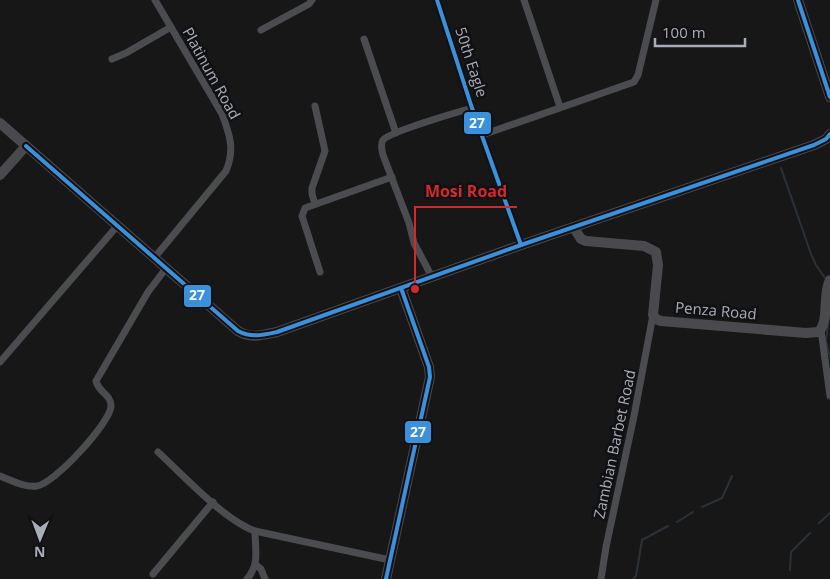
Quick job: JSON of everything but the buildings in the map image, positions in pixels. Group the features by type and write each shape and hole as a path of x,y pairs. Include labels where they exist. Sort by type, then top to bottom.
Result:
{"main road":[{"path":"798,0 830,97"},
{"path":"0,123 238,331 250,336 277,332 521,245 814,145 830,134"},
{"path":"0,175 26,146"},
{"name":"Penza Road","path":"574,228 581,239 586,241 644,246 656,252 658,265 653,315 656,319 661,321 806,333 821,330"},
{"path":"821,330 830,280"},
{"path":"386,579 430,377 429,366 402,288"}],"street":[{"name":"Platinum Road","path":"155,0 222,114 231,144 231,158 226,171 155,257"},
{"path":"261,30 309,4 312,0"},
{"name":"50th Eagle","path":"437,0 472,108 521,245"},
{"path":"524,0 560,108"},
{"path":"482,135 627,85 637,78 656,0"},
{"path":"112,59 171,27"},
{"path":"364,39 396,133"},
{"path":"315,106 325,152 312,188 315,204"},
{"path":"432,277 414,243 410,223 383,155 381,144 383,139 396,133 472,108"},
{"path":"320,272 302,216 305,208 392,177"},
{"path":"0,362 118,225"},
{"path":"0,476 27,485 43,484 64,468 100,427 108,416 111,406 109,397 98,386 96,381 148,292 167,267"},
{"name":"Zambian Barbet Road","path":"601,579 653,315"},
{"path":"821,330 830,396"},
{"path":"158,452 236,521 255,531 390,560"},
{"path":"153,574 213,502"},
{"path":"247,579 256,566 255,531"},
{"path":"256,566 261,569 265,579"}],"waterway":[{"path":"781,168 811,254 825,278"},
{"path":"828,324 826,341 830,357"},
{"path":"702,507 722,498 732,476"},
{"path":"677,522 693,512"},
{"path":"819,523 830,513"},
{"path":"633,579 636,576 642,540 668,526"},
{"path":"790,570 791,552 810,533"}],"transit line":[{"name":"27","path":"437,0 472,108 521,245"},
{"name":"27","path":"798,0 830,97"},
{"name":"27","path":"26,146 238,331 248,335 257,335 277,332 521,245 814,145 826,139 830,134"},
{"name":"27","path":"386,579 430,377 429,367 401,288"}],"place":[{"name":"Mosi Road","path":"415,289"}]}
